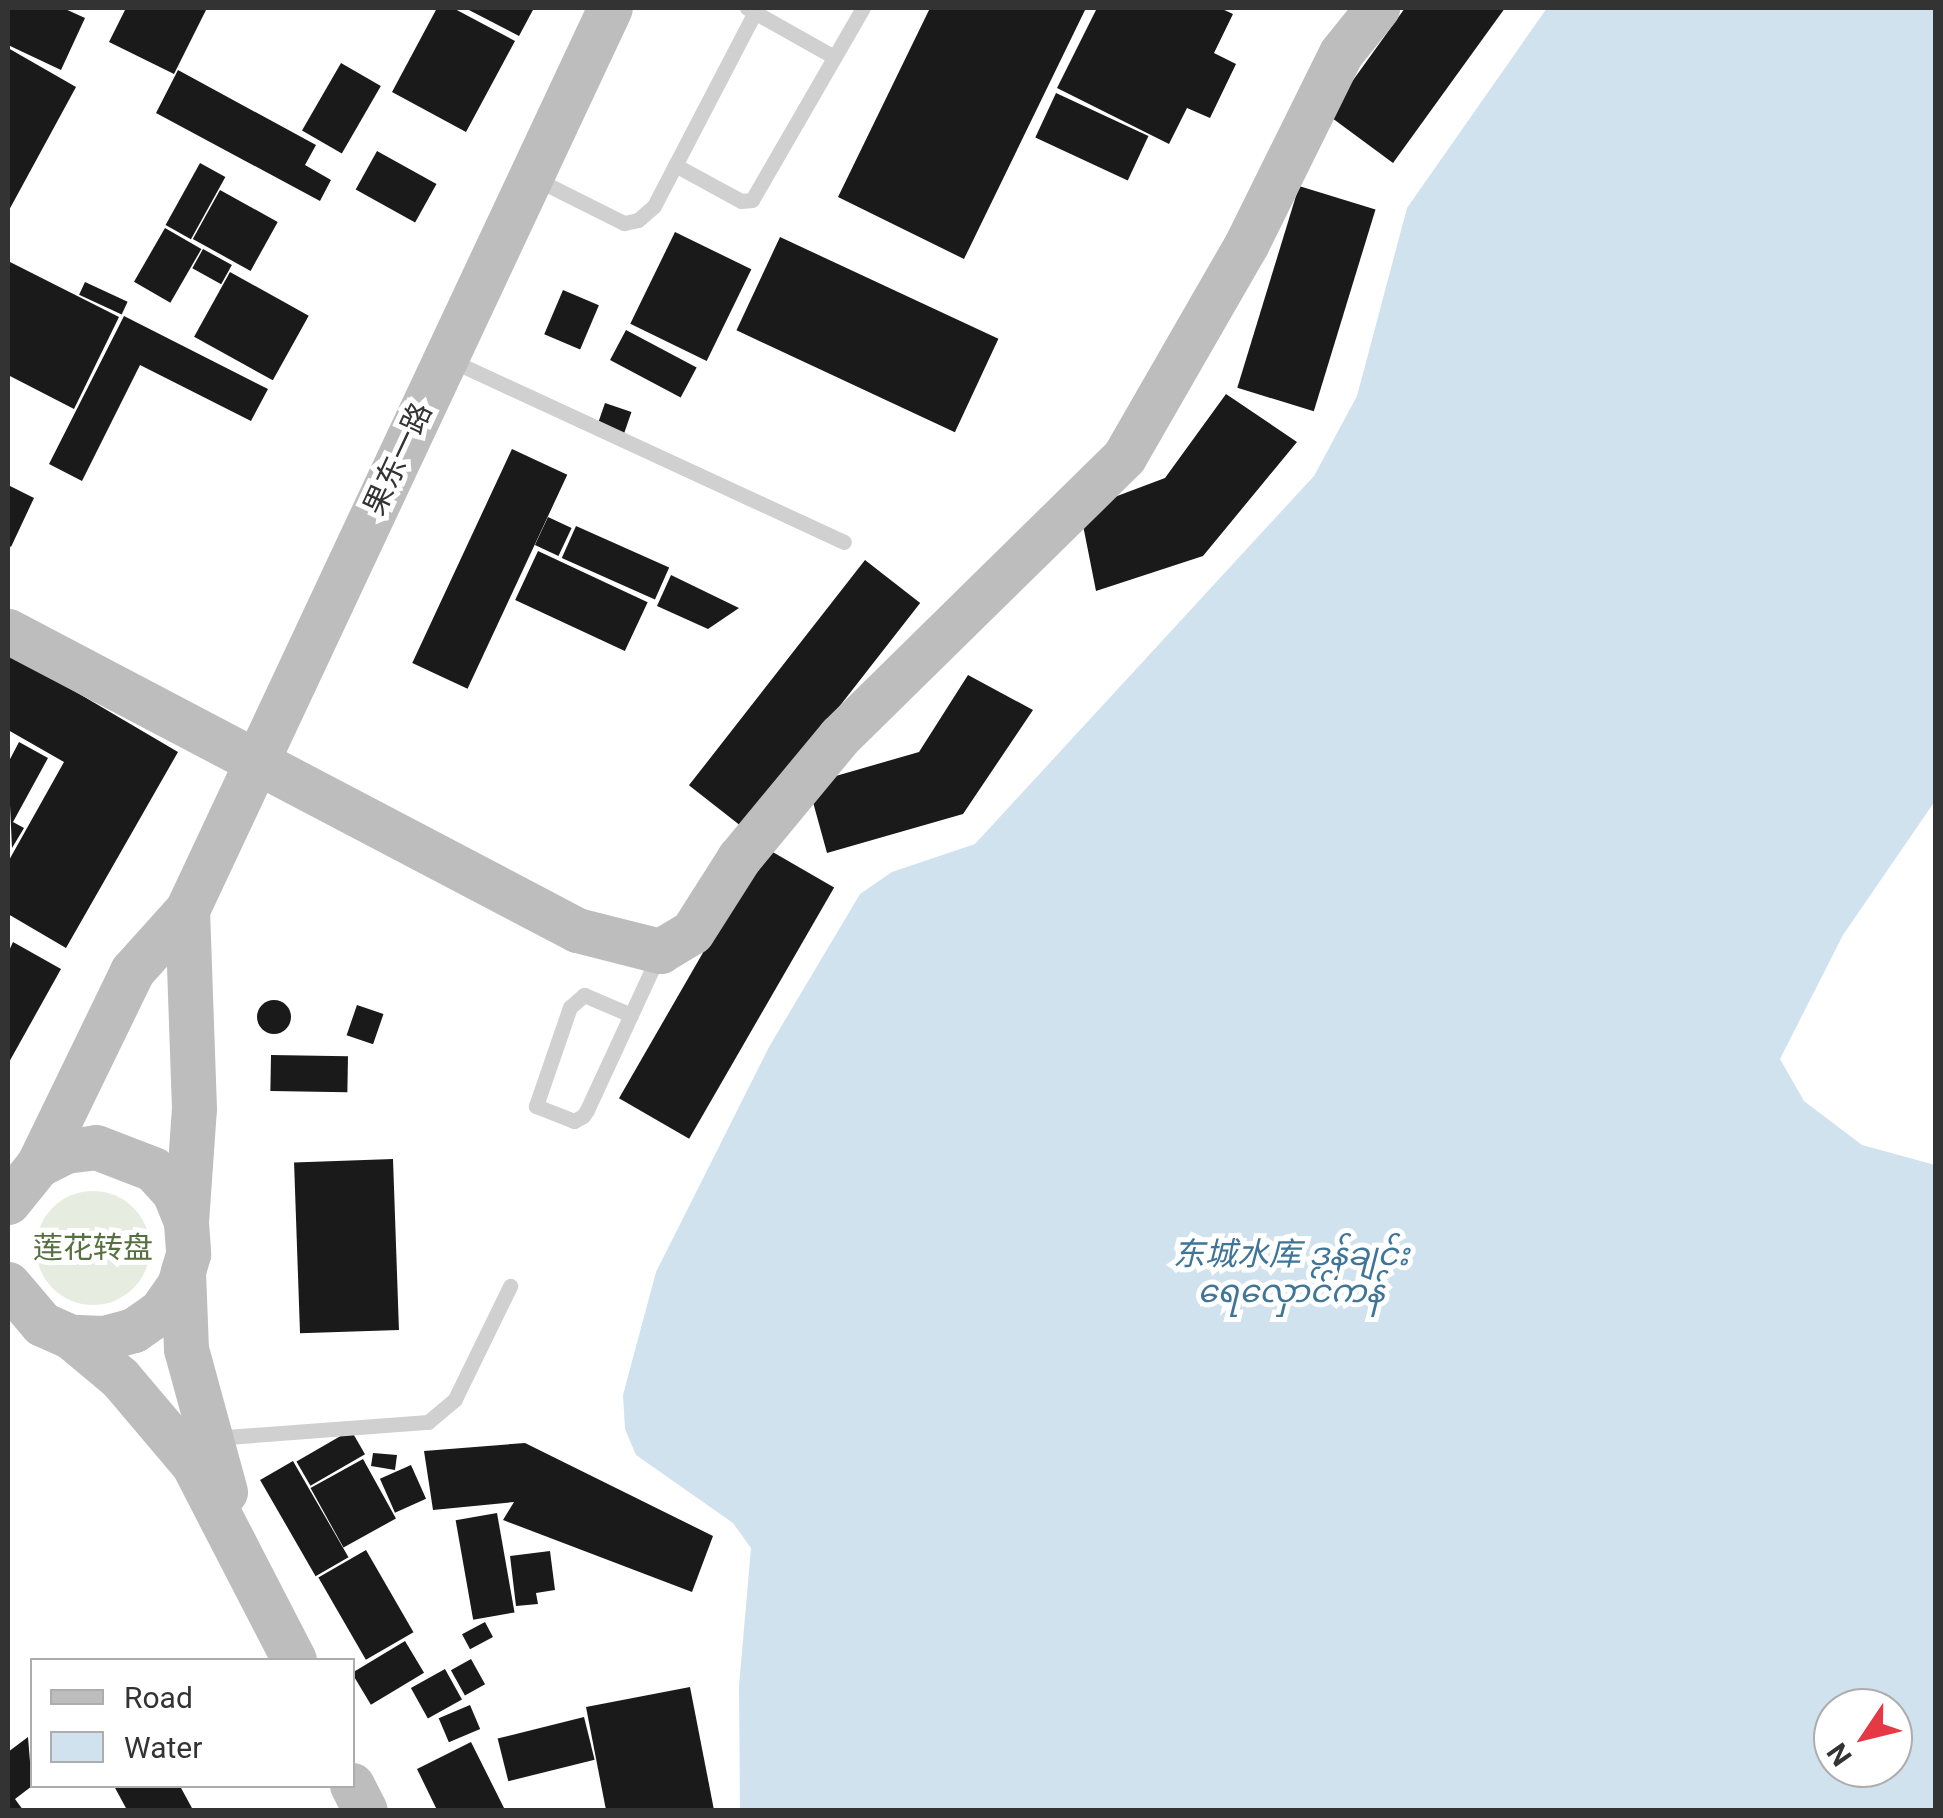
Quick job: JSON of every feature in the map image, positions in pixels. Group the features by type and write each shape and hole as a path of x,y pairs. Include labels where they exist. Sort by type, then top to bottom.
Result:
{"main road":[{"name":"果东一路","path":"188,910 610,8"},
{"path":"8,631 577,930 660,952 692,932 739,858 840,736 1124,458 1246,245 1341,53 1377,8"},
{"path":"8,1202 38,1165 132,972 188,910"},
{"path":"188,910 194,1109 183,1270 186,1350 244,1556"},
{"path":"38,1165 65,1151 96,1147 126,1154 153,1169 174,1192 186,1222"},
{"path":"8,1284 42,1324 72,1336 104,1338 134,1330 161,1311 183,1270"},
{"path":"72,1336 120,1378 193,1464 244,1556 293,1658"}],"lane":[{"path":"675,165 741,201 752,200 863,8"},
{"path":"531,176 624,223 654,206 751,10 834,57"},
{"path":"446,358 844,542"},
{"path":"631,1014 584,995 570,1007 536,1106 574,1121 583,1116 631,1014 660,952"},
{"path":"210,1438 428,1422 455,1399 510,1286"}],"green space":[{"name":"莲花转盘","path":"93,1191 115,1195 134,1207 146,1226 150,1248 146,1270 134,1289 115,1301 93,1305 71,1301 52,1289 40,1270 36,1248 40,1226 52,1207 71,1195"}],"water":[{"name":"东城水库 ဒွန်ချင်း ရေလှောင်ကန်","path":"1547,8 1935,8 1935,801 1843,935 1780,1059 1804,1101 1862,1145 1935,1165 1935,1810 740,1810 739,1686 751,1548 733,1523 636,1455 625,1429 623,1395 656,1272 769,1047 860,894 892,872 975,844 1314,476 1357,396 1407,208"}],"building":[{"path":"10,8 63,8 85,18 61,70 8,45"},
{"path":"126,8 207,8 174,74 109,42"},
{"path":"437,8 453,8 515,41 466,132 392,92"},
{"path":"465,8 534,8 519,36"},
{"path":"930,8 1086,8 964,259 838,197"},
{"path":"1097,8 1220,8 1233,14 1214,53 1236,64 1210,118 1187,108 1169,144 1057,88"},
{"path":"1405,8 1505,8 1393,163 1328,115"},
{"path":"8,48 76,87 8,212"},
{"path":"341,63 381,86 342,154 302,131"},
{"path":"178,70 316,145 305,165 331,180 320,201 156,113"},
{"path":"1056,93 1148,136 1128,181 1035,137"},
{"path":"377,151 436,184 415,222 356,189"},
{"path":"200,163 225,177 191,239 166,225"},
{"path":"1299,186 1376,209 1314,411 1237,388"},
{"path":"220,190 278,222 251,271 193,239"},
{"path":"165,228 201,249 170,303 134,282"},
{"path":"675,232 751,269 707,361 630,324"},
{"path":"780,237 998,339 955,432 736,330"},
{"path":"203,249 232,265 221,284 192,268"},
{"path":"8,261 119,317 74,409 8,375"},
{"path":"230,272 309,316 273,380 194,337"},
{"path":"85,282 128,302 122,315 79,295"},
{"path":"563,290 599,305 580,349 544,334"},
{"path":"124,316 268,389 251,421 140,365 82,481 49,464"},
{"path":"626,330 697,368 681,398 610,360"},
{"path":"1226,394 1297,442 1203,556 1096,591 1080,510 1165,478"},
{"path":"605,403 631,412 624,434 598,425"},
{"path":"512,449 567,475 468,689 412,663"},
{"path":"8,485 34,498 11,547 8,545"},
{"path":"548,517 572,528 558,556 535,545"},
{"path":"576,526 669,567 655,599 562,558"},
{"path":"538,551 648,602 625,651 515,600"},
{"path":"865,560 920,603 744,828 689,785"},
{"path":"671,575 739,608 708,629 657,606"},
{"path":"8,652 178,752 66,948 8,914 8,862 64,762 8,730"},
{"path":"968,675 1033,710 963,814 827,853 808,784 919,752"},
{"path":"19,742 48,758 13,822 24,828 12,848 8,763"},
{"path":"764,847 834,888 689,1139 619,1098"},
{"path":"13,942 61,969 8,1064 8,953"},
{"path":"274,1000 286,1005 291,1017 286,1029 274,1034 262,1029 257,1017 262,1005"},
{"path":"357,1005 383,1014 373,1044 347,1035"},
{"path":"271,1055 348,1056 347,1092 270,1091"},
{"path":"393,1159 399,1330 300,1333 294,1162"},
{"path":"351,1430 365,1454 310,1486 296,1462"},
{"path":"525,1443 713,1536 692,1592 503,1520 514,1502 433,1510 424,1451"},
{"path":"373,1453 397,1455 395,1470 371,1466"},
{"path":"363,1459 396,1518 343,1548 311,1488"},
{"path":"293,1461 348,1557 316,1576 260,1480"},
{"path":"411,1465 426,1499 395,1513 380,1479"},
{"path":"497,1513 515,1612 473,1620 456,1520"},
{"path":"366,1550 414,1632 366,1660 318,1577"},
{"path":"550,1551 555,1590 536,1593 538,1604 516,1606 510,1556"},
{"path":"485,1622 493,1637 470,1649 462,1634"},
{"path":"405,1641 424,1673 371,1705 355,1678 355,1671"},
{"path":"471,1659 485,1684 465,1696 451,1670"},
{"path":"445,1669 462,1700 428,1719 411,1688"},
{"path":"690,1687 714,1810 606,1810 586,1707"},
{"path":"470,1705 480,1729 449,1742 439,1718"},
{"path":"584,1717 595,1760 508,1781 498,1739"},
{"path":"28,1737 30,1788 15,1799 23,1810 8,1810 8,1752"},
{"path":"471,1742 505,1810 437,1810 417,1769"},
{"path":"115,1788 181,1788 193,1810 127,1810"}]}
